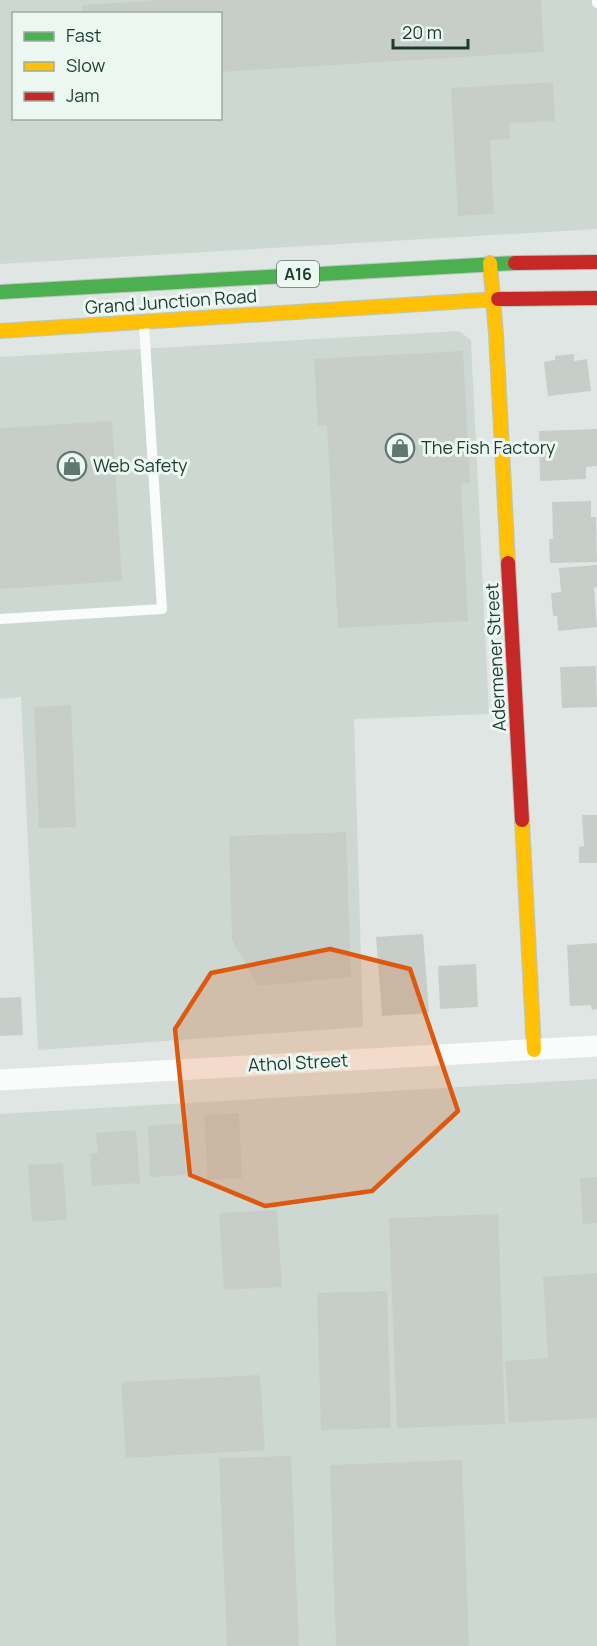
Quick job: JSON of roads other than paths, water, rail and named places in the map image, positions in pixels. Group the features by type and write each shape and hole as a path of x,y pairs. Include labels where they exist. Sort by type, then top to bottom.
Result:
{"main road":[{"name":"Grand Junction Road","path":"0,292 490,263 597,262"},
{"name":"Adermener Street","path":"490,263 494,299 534,1050"},
{"name":"Grand Junction Road","path":"0,331 494,299 597,298"}],"street":[{"name":"Athol Street","path":"0,1080 597,1046"}],"lane":[{"path":"0,619 162,609 144,321"}],"place":[{"name":"The Fish Factory","path":"400,448"},
{"name":"Web Safety","path":"72,466"}]}
